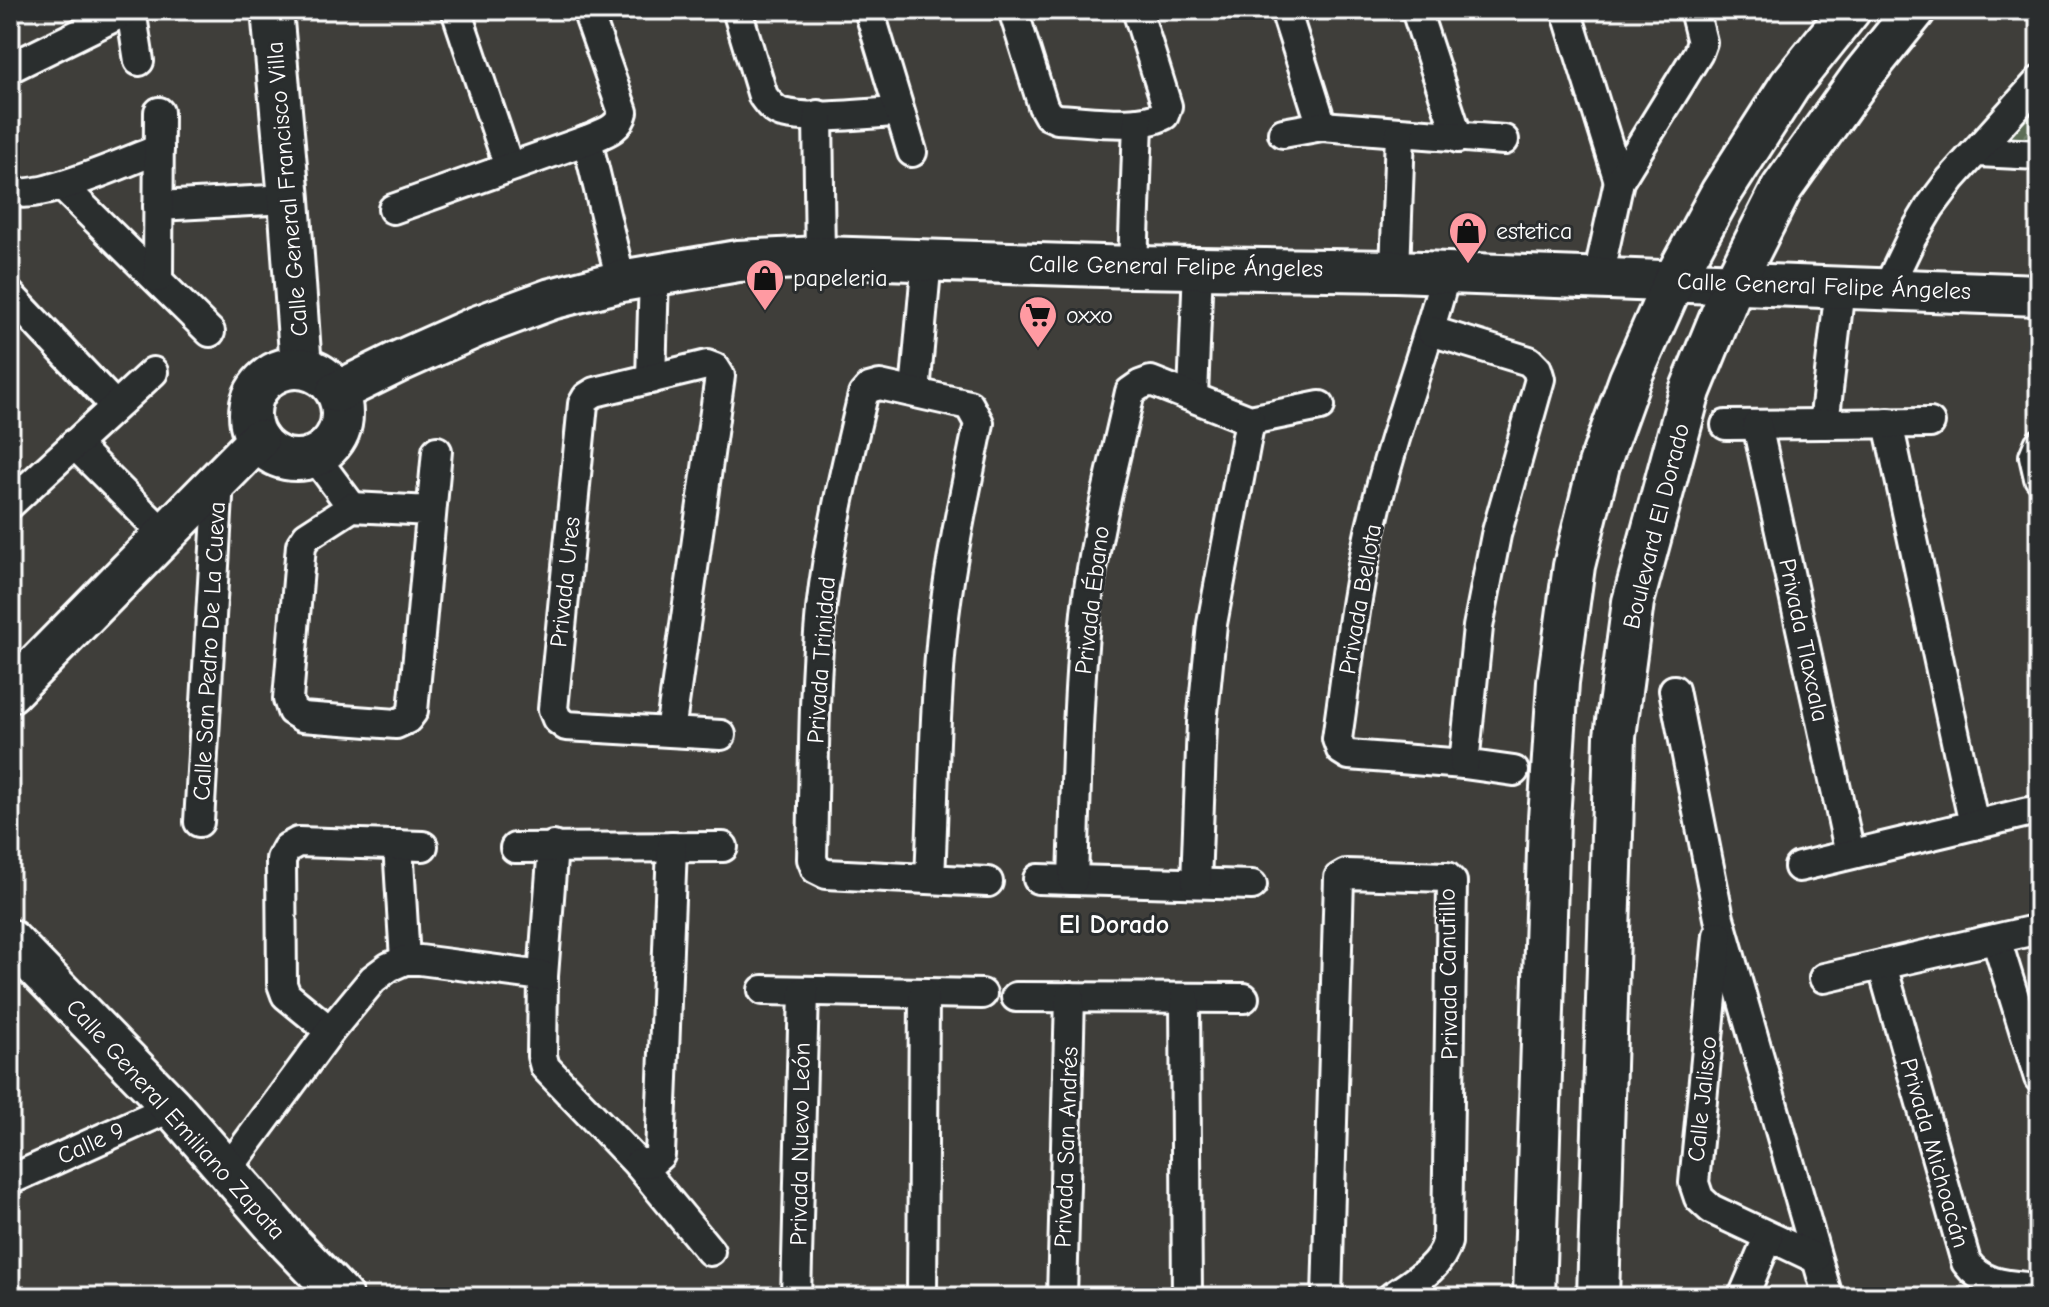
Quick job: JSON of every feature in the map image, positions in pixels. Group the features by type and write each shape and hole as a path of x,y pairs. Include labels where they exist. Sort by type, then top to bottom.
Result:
{"main road":[{"name":"Calle General Francisco Villa","path":"272,10 301,368"},
{"path":"1534,1297 1549,819 1558,682 1574,566 1599,465 1630,379 1674,280 1721,193 1790,85 1850,10"},
{"name":"Boulevard El Dorado","path":"1598,1297 1615,736 1633,602 1690,391 1734,283 1782,188 1862,76 1915,10"},
{"name":"Calle General Felipe Ángeles","path":"337,392 476,327 551,299 638,278 738,261 820,257 1133,267 1446,272 2039,295"},
{"path":"301,368 328,380 337,392 342,407 342,422 328,448 315,457 300,461 284,459 269,452 251,427 249,412 253,397 260,384 272,374 301,368"},
{"path":"10,692 258,440"},
{"name":"Calle General Emiliano Zapata","path":"10,940 172,1107 290,1243 342,1297"}],"street":[{"path":"10,68 130,10 139,61"},
{"path":"456,10 509,167"},
{"path":"393,209 587,140 614,129 621,122 623,112 587,10"},
{"path":"737,10 763,96 769,106 780,112 818,115 899,112"},
{"path":"869,10 912,152"},
{"path":"1013,10 1048,115 1057,119 1138,122 1155,120 1164,115 1167,106 1137,10"},
{"path":"1285,10 1322,126"},
{"path":"1416,10 1458,138"},
{"path":"1566,10 1619,181"},
{"path":"1598,277 1619,181 1702,42 1694,10"},
{"path":"1887,289 1930,207 1951,179 2039,81"},
{"path":"158,278 159,112"},
{"path":"818,115 820,257"},
{"path":"1133,267 1138,122"},
{"path":"1283,133 1322,126 1504,140"},
{"path":"1395,271 1400,134"},
{"path":"587,140 638,278 651,379"},
{"path":"10,190 31,193 62,186 159,149"},
{"path":"1978,152 2039,155"},
{"path":"62,186 210,332"},
{"path":"158,206 289,199"},
{"path":"915,392 927,259"},
{"path":"1193,396 1198,266"},
{"name":"Privada Bellota","path":"1446,272 1431,331 1393,443 1375,511 1358,592 1337,739 1341,750 1349,755 1514,771"},
{"path":"1824,424 1840,288"},
{"path":"10,295 115,406"},
{"path":"1431,331 1529,361 1537,369 1540,379 1496,535 1478,627 1464,764"},
{"name":"Privada Ures","path":"670,732 720,376 715,368 707,365 595,392 583,404 553,709 557,719 566,726 721,735"},
{"path":"16,487 74,444 153,372"},
{"name":"Privada Ébano","path":"1073,880 1079,706 1087,610 1104,510 1130,392 1151,381 1250,420"},
{"name":"Privada Trinidad","path":"930,879 944,617 979,423 969,405 880,385 869,388 863,395 836,508 821,610 815,707 812,859 816,869 826,874 988,882"},
{"path":"1196,883 1202,723 1212,624 1250,420 1320,406"},
{"path":"1888,423 1974,825"},
{"path":"1726,425 1930,423"},
{"name":"Privada Tlaxcala","path":"1757,425 1850,854"},
{"path":"74,444 165,535"},
{"path":"2039,444 2034,456 2039,478"},
{"path":"431,511 352,507 307,536 301,545 288,699 292,711 302,717 396,724 407,719 413,711 437,451"},
{"path":"315,457 352,507"},
{"name":"Calle San Pedro De La Cueva","path":"199,822 219,480"},
{"name":"Calle Jalisco","path":"1674,690 1719,918 1828,1297"},
{"path":"1799,867 2028,812"},
{"path":"330,1031 286,995 282,984 281,859 287,848 298,842 410,846 405,960"},
{"path":"553,846 543,976 542,1056 545,1067 638,1164 710,1251"},
{"path":"638,1164 652,1162 660,1155 672,847"},
{"path":"515,848 723,847"},
{"name":"Privada Canutillo","path":"1327,1297 1339,878 1346,874 1447,877 1452,882 1447,1242 1444,1254 1437,1263 1399,1295"},
{"path":"1038,879 1252,885"},
{"name":"Calle Jalisco","path":"1719,918 1694,1183 1699,1198 1711,1209 1815,1258"},
{"path":"1824,978 2039,929"},
{"path":"1996,939 2039,1078"},
{"path":"228,1169 330,1031 373,979 389,967 405,960 543,976"},
{"name":"Privada Michoacán","path":"1882,965 1966,1262 1975,1274 1990,1283 2039,1288"},
{"path":"763,990 982,994"},
{"name":"Privada Nuevo León","path":"796,1297 804,991"},
{"path":"922,1297 924,993"},
{"path":"1016,997 1244,998"},
{"name":"Privada San Andrés","path":"1062,1297 1070,997"},
{"path":"1185,998 1187,1297"},
{"name":"Calle 9","path":"10,1180 172,1107"},
{"path":"1743,1297 1768,1238"}],"green space":[{"path":"2039,100 2039,146 1998,142"}],"place":[{"name":"estetica","path":"1468,265"},
{"name":"papeleria","path":"765,312"},
{"name":"oxxo","path":"1038,349"}],"district":[{"name":"El Dorado","path":"1114,925"}]}
